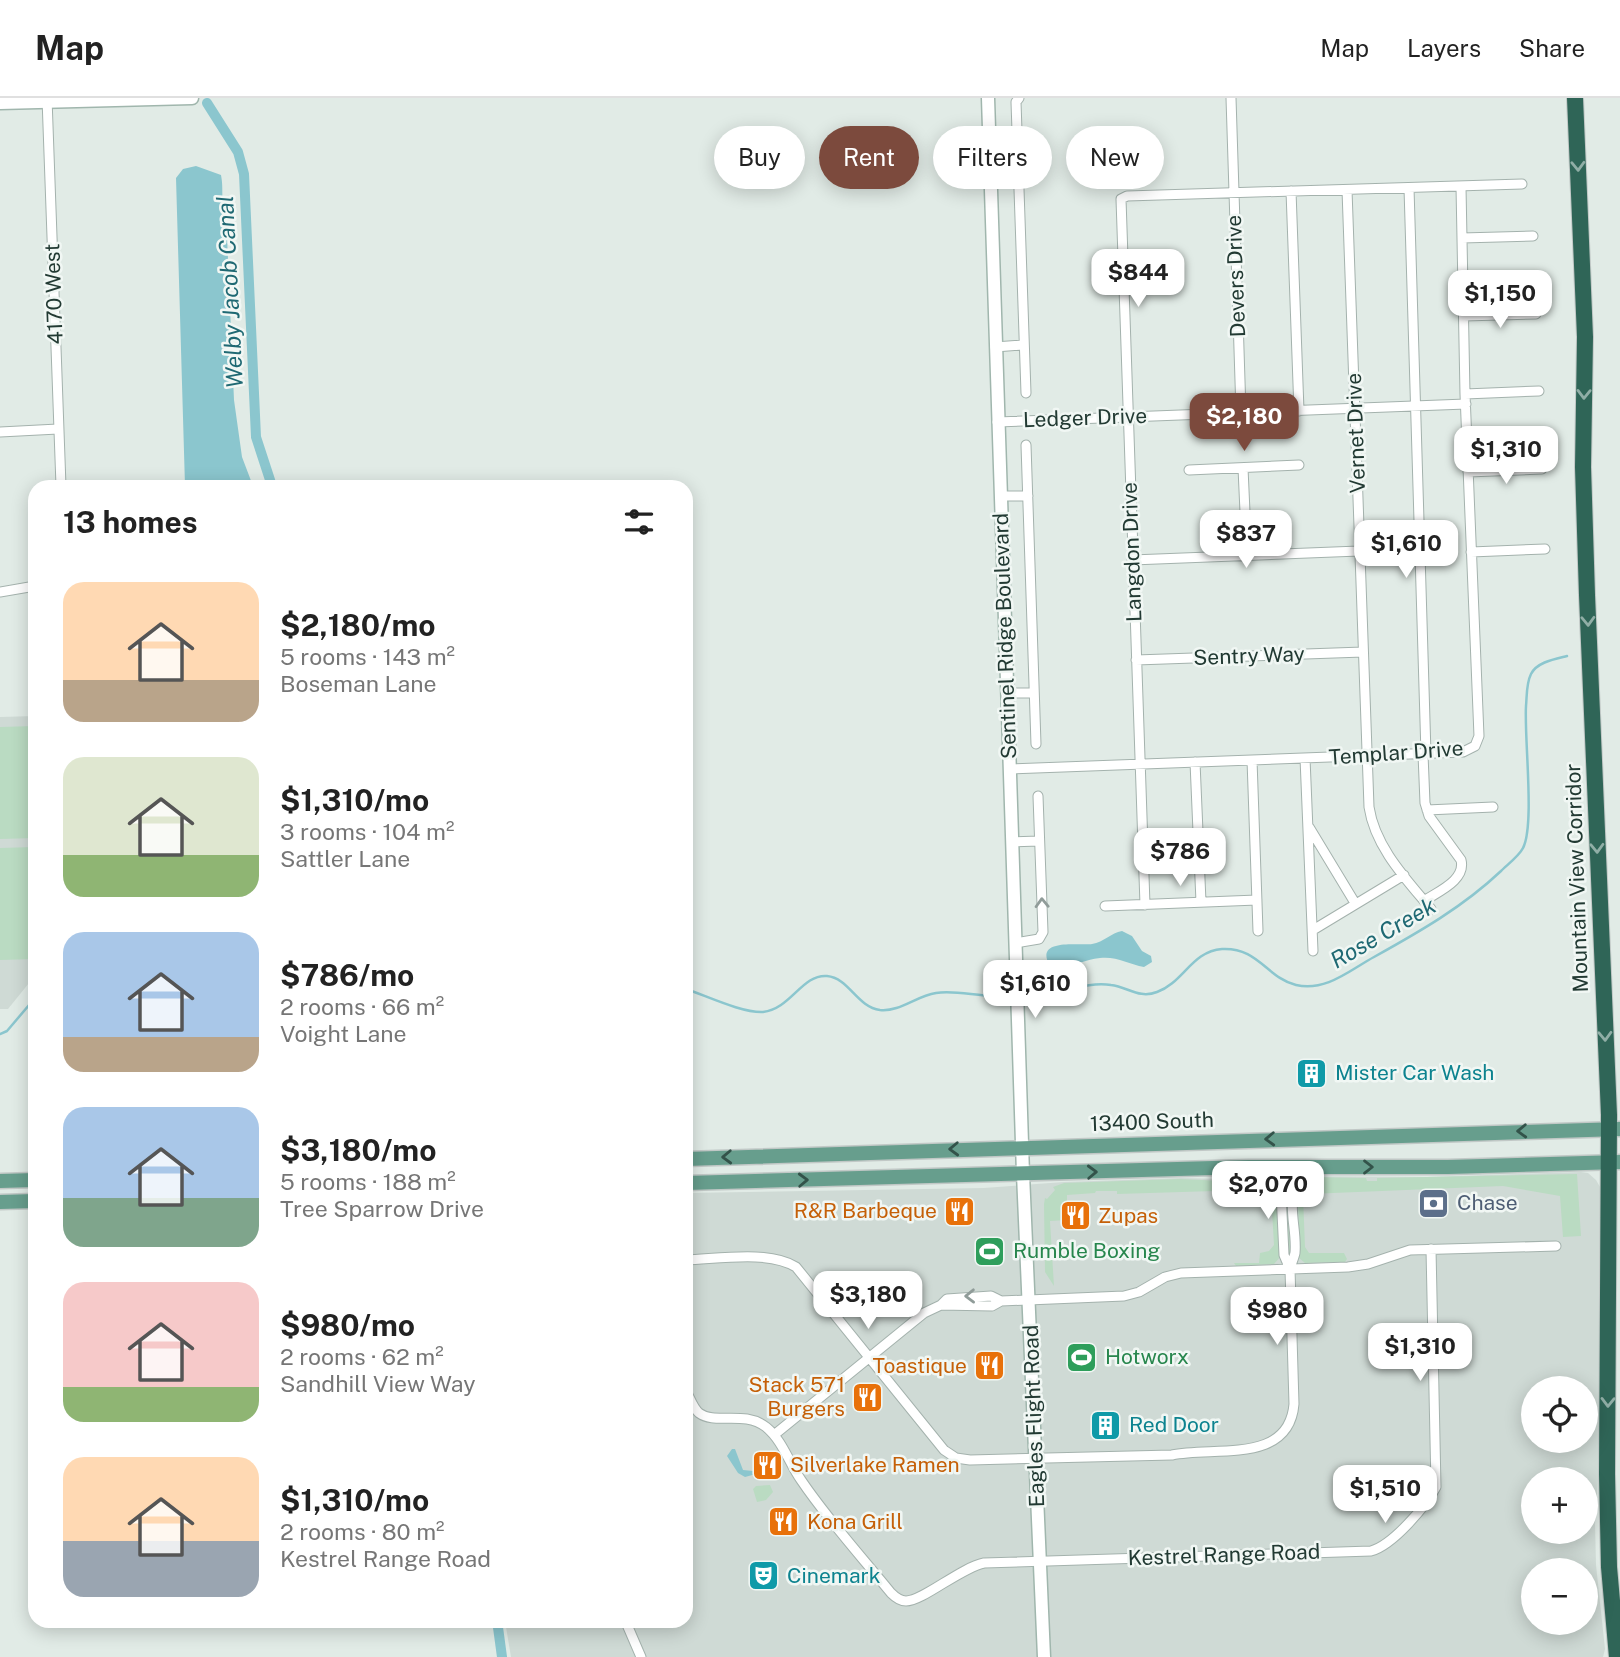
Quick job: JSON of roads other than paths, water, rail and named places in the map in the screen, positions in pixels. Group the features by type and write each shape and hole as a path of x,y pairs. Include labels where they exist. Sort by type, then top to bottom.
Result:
{"highway":[{"name":"Mountain View Corridor","path":"1575,98 1585,337 1583,467 1587,595 1614,1129 1607,1488 1609,1567 1617,1657"}],"main road":[{"path":"0,103 191,98"},
{"name":"Sentinel Ridge Boulevard","path":"988,98 988,126"},
{"name":"Sentinel Ridge Boulevard","path":"989,189 1023,1174"},
{"name":"13400 South","path":"693,1158 1614,1129"},
{"path":"693,1183 1249,1167 1448,1167 1614,1162"},
{"name":"Eagles Flight Road","path":"1023,1174 1044,1657"},
{"path":"0,1181 28,1180"},
{"path":"0,1202 28,1201"}],"street":[{"path":"1017,126 1016,102 1019,98"},
{"name":"Devers Drive","path":"1231,98 1241,412"},
{"name":"4170 West","path":"47,100 61,480"},
{"path":"1233,191 1522,184"},
{"name":"Templar Drive","path":"1009,769 1425,754 1463,752 1473,748 1478,740 1461,187"},
{"path":"1409,188 1427,810 1493,807"},
{"path":"1018,189 1026,393"},
{"name":"Vernet Drive","path":"1347,190 1369,807 1374,828 1385,849 1428,905 1458,877 1462,868 1461,860 1434,826 1427,810"},
{"name":"Langdon Drive","path":"1145,905 1121,199 1127,196 1233,191"},
{"path":"1291,191 1299,411"},
{"path":"1462,239 1533,236"},
{"path":"1464,316 1536,314"},
{"path":"995,347 1023,345"},
{"name":"Ledger Drive","path":"998,422 1416,406 1539,391"},
{"path":"0,432 58,429"},
{"path":"1026,445 1036,744"},
{"path":"1189,470 1299,466"},
{"path":"1243,468 1247,556"},
{"path":"1468,472 1542,469"},
{"path":"1000,496 1028,496"},
{"path":"1471,552 1545,549"},
{"path":"1132,560 1359,551"},
{"path":"0,592 28,587"},
{"name":"Sentry Way","path":"1136,660 1363,652"},
{"path":"1006,693 1034,693"},
{"path":"1306,758 1313,951"},
{"path":"1252,760 1258,930"},
{"path":"1195,762 1201,902"},
{"path":"1015,943 1040,939 1043,932 1038,796"},
{"path":"1308,827 1355,904"},
{"path":"1012,842 1040,841"},
{"path":"1313,930 1405,875"},
{"path":"1105,906 1257,900"},
{"path":"693,1260 770,1258 790,1264 801,1272 948,1454 963,1460 1172,1455 1190,1451 1253,1449 1264,1447 1277,1439 1287,1427 1294,1407 1290,1269 1295,1254 1293,1199 1295,1185 1302,1176 1321,1166"},
{"path":"1249,1167 1272,1180 1281,1192 1284,1255 1290,1269"},
{"path":"693,1402 700,1414 707,1417 752,1419 774,1435 923,1314 941,1305 992,1306 1001,1301 1124,1296 1181,1273 1362,1265 1405,1251 1556,1246"},
{"name":"Kestrel Range Road","path":"774,1435 802,1482 898,1599 914,1599 977,1564 1367,1552 1386,1545 1428,1501 1436,1487 1431,1249"},
{"path":"628,1628 641,1657"}],"water":[{"path":"196,166 221,175 226,213 234,400 242,457 251,480 185,480 176,178 183,169"},
{"path":"1122,931 1132,936 1142,951 1151,956 1152,962 1144,967 1106,958 1063,967 1050,966 1046,957 1053,947 1092,944"},
{"path":"735,1449 743,1470 756,1474 745,1477 738,1473 727,1456"}],"waterway":[{"name":"Welby Jacob Canal","path":"207,103 238,152 244,174 256,437 270,480"},
{"name":"Rose Creek","path":"1044,995 1103,984 1151,994 1166,988 1203,955 1222,949 1245,953 1277,976 1296,985 1328,983 1440,918 1486,884 1523,848 1528,821 1528,682 1537,667 1567,656"},
{"name":"Rose Creek","path":"693,992 755,1012 773,1010 810,980 827,976 841,982 865,1004 880,1010 894,1009 936,993 995,996"},
{"name":"Rose Creek","path":"0,1034 7,1031 28,1006"},
{"name":"Welby Jacob Canal","path":"498,1628 502,1657"}],"place":[{"name":"Mister Car Wash","path":"1312,1073"},
{"name":"Chase","path":"1434,1203"},
{"name":"R&R Barbeque","path":"960,1211"},
{"name":"Zupas","path":"1075,1216"},
{"name":"Rumble Boxing","path":"990,1251"},
{"name":"Hotworx","path":"1082,1357"},
{"name":"Toastique","path":"990,1366"},
{"name":"Stack 571 Burgers","path":"868,1397"},
{"name":"Red Door","path":"1106,1425"},
{"name":"Silverlake Ramen","path":"767,1465"},
{"name":"Kona Grill","path":"784,1522"},
{"name":"Cinemark","path":"764,1576"}]}
